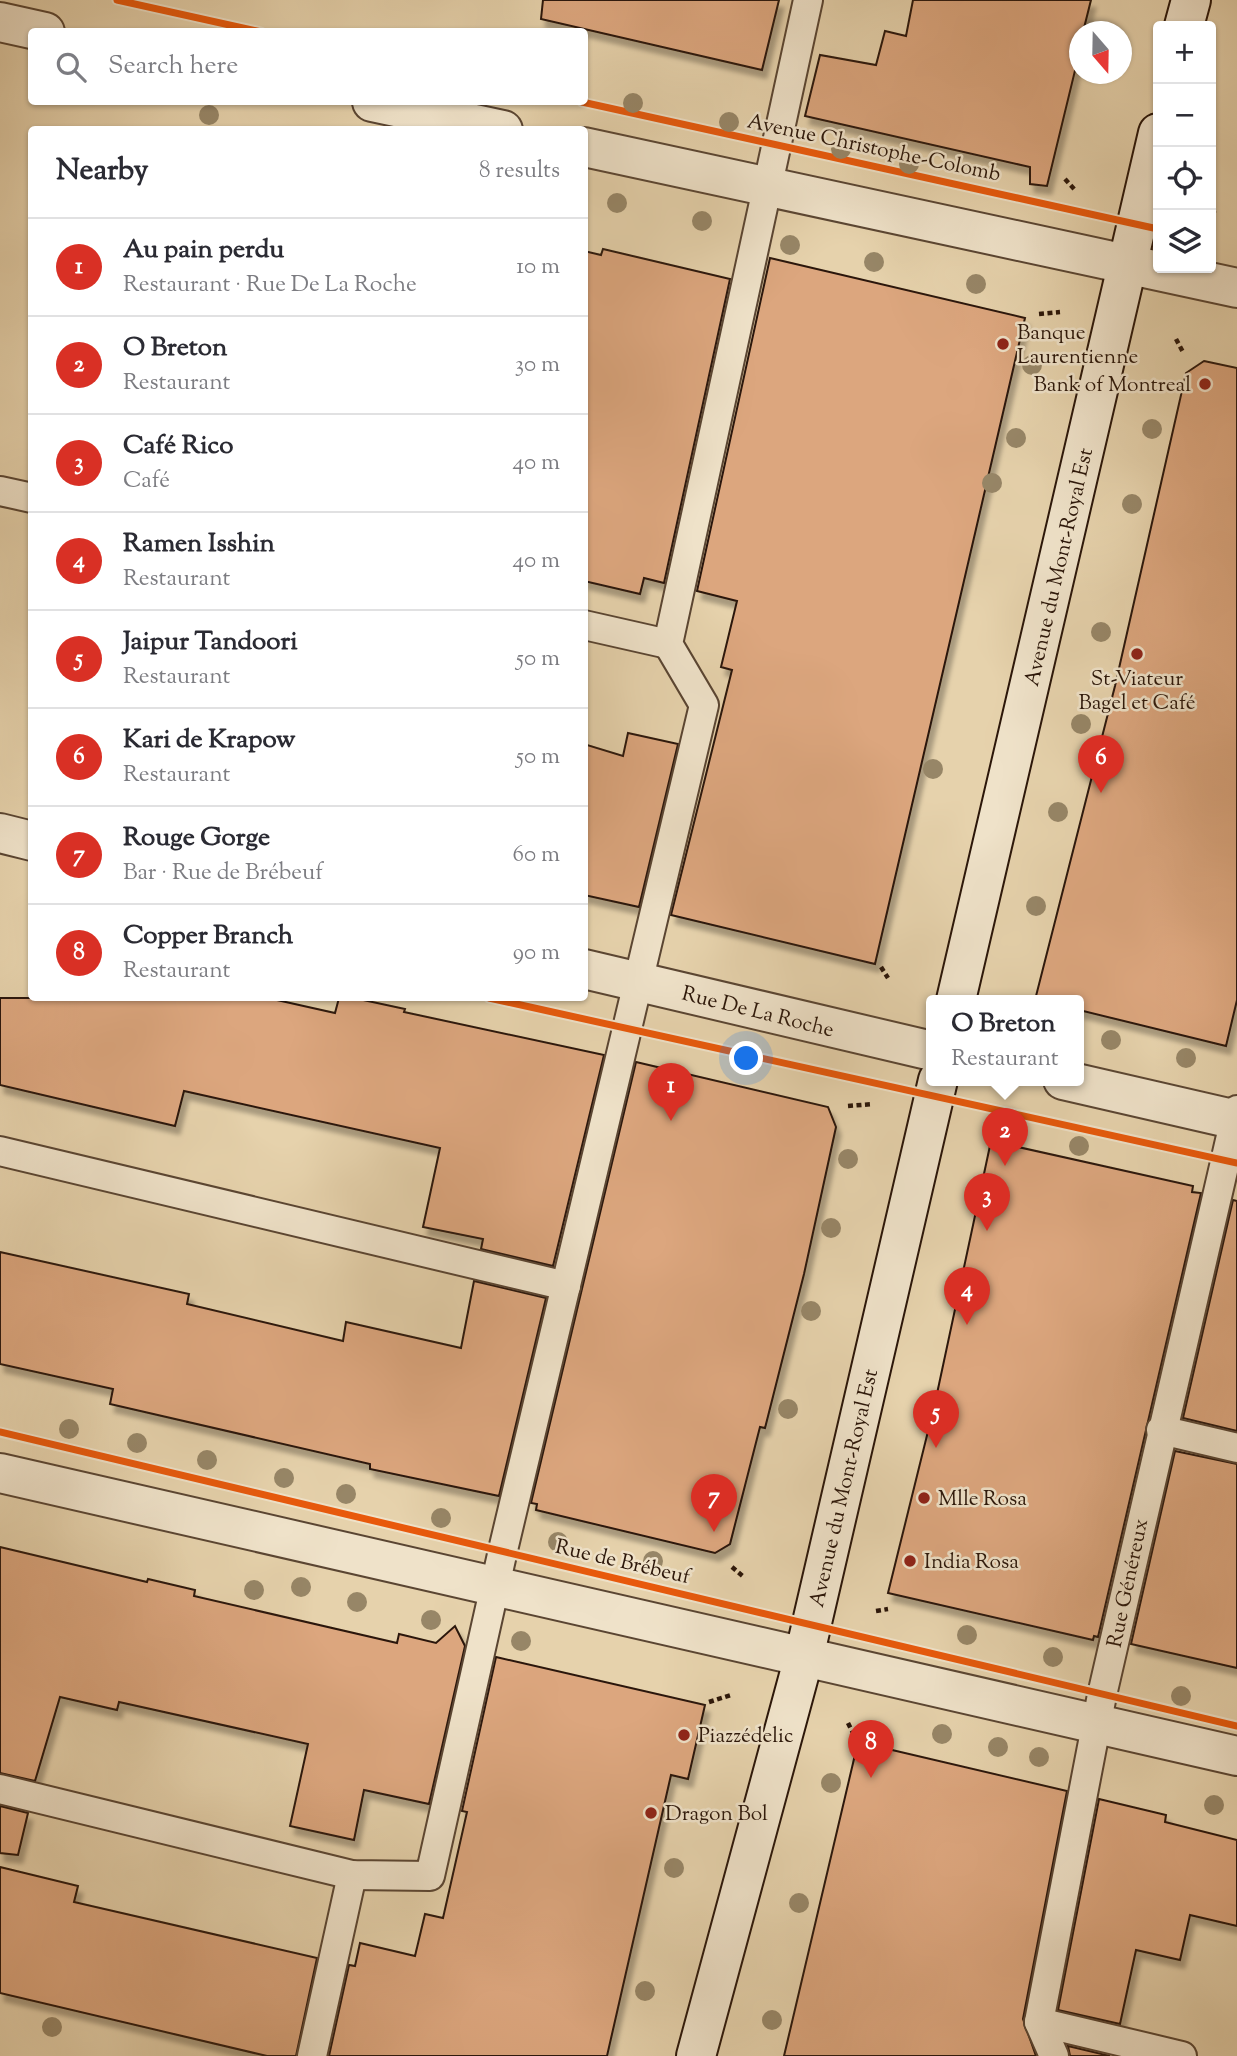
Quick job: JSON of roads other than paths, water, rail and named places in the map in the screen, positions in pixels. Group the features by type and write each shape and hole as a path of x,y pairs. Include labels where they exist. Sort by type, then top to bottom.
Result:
{"street":[{"path":"1185,21 1191,0"},
{"path":"0,22 28,28"},
{"path":"386,105 484,126"},
{"name":"Avenue du Mont-Royal Est","path":"957,995 1155,147"},
{"path":"588,148 1237,288"},
{"path":"0,833 28,840"},
{"name":"Rue De La Roche","path":"588,970 926,1050"},
{"path":"1084,1084 1236,1117"},
{"name":"Avenue du Mont-Royal Est","path":"696,2056 804,1657 937,1086"},
{"path":"0,1473 495,1589 1237,1756"}],"lane":[{"path":"0,1789 352,1875 430,1875 637,981 704,705 668,644 808,0"},
{"path":"0,491 28,497"},
{"path":"588,626 668,644"},
{"name":"Rue Généreux","path":"1039,2022 1097,1723 1161,1430 1236,1117"},
{"path":"0,1151 566,1286"},
{"path":"1161,1430 1237,1448"},
{"path":"312,2056 352,1875"},
{"path":"1039,2022 1054,2056"},
{"path":"1039,2022 1182,2056"}],"place":[{"name":"Banque Laurentienne","path":"1003,344"},
{"name":"Bank of Montreal","path":"1205,384"},
{"name":"St-Viateur Bagel et Café","path":"1137,654"},
{"name":"Kari de Krapow","path":"1101,793"},
{"name":"Au pain perdu","path":"671,1121"},
{"name":"O Breton","path":"1005,1166"},
{"name":"Café Rico","path":"987,1231"},
{"name":"Ramen Isshin","path":"967,1325"},
{"name":"Jaipur Tandoori","path":"936,1448"},
{"name":"Mlle Rosa","path":"924,1498"},
{"name":"Rouge Gorge","path":"714,1532"},
{"name":"India Rosa","path":"910,1561"},
{"name":"Piazzédelic","path":"684,1735"},
{"name":"Copper Branch","path":"871,1778"},
{"name":"Dragon Bol","path":"651,1813"}]}
